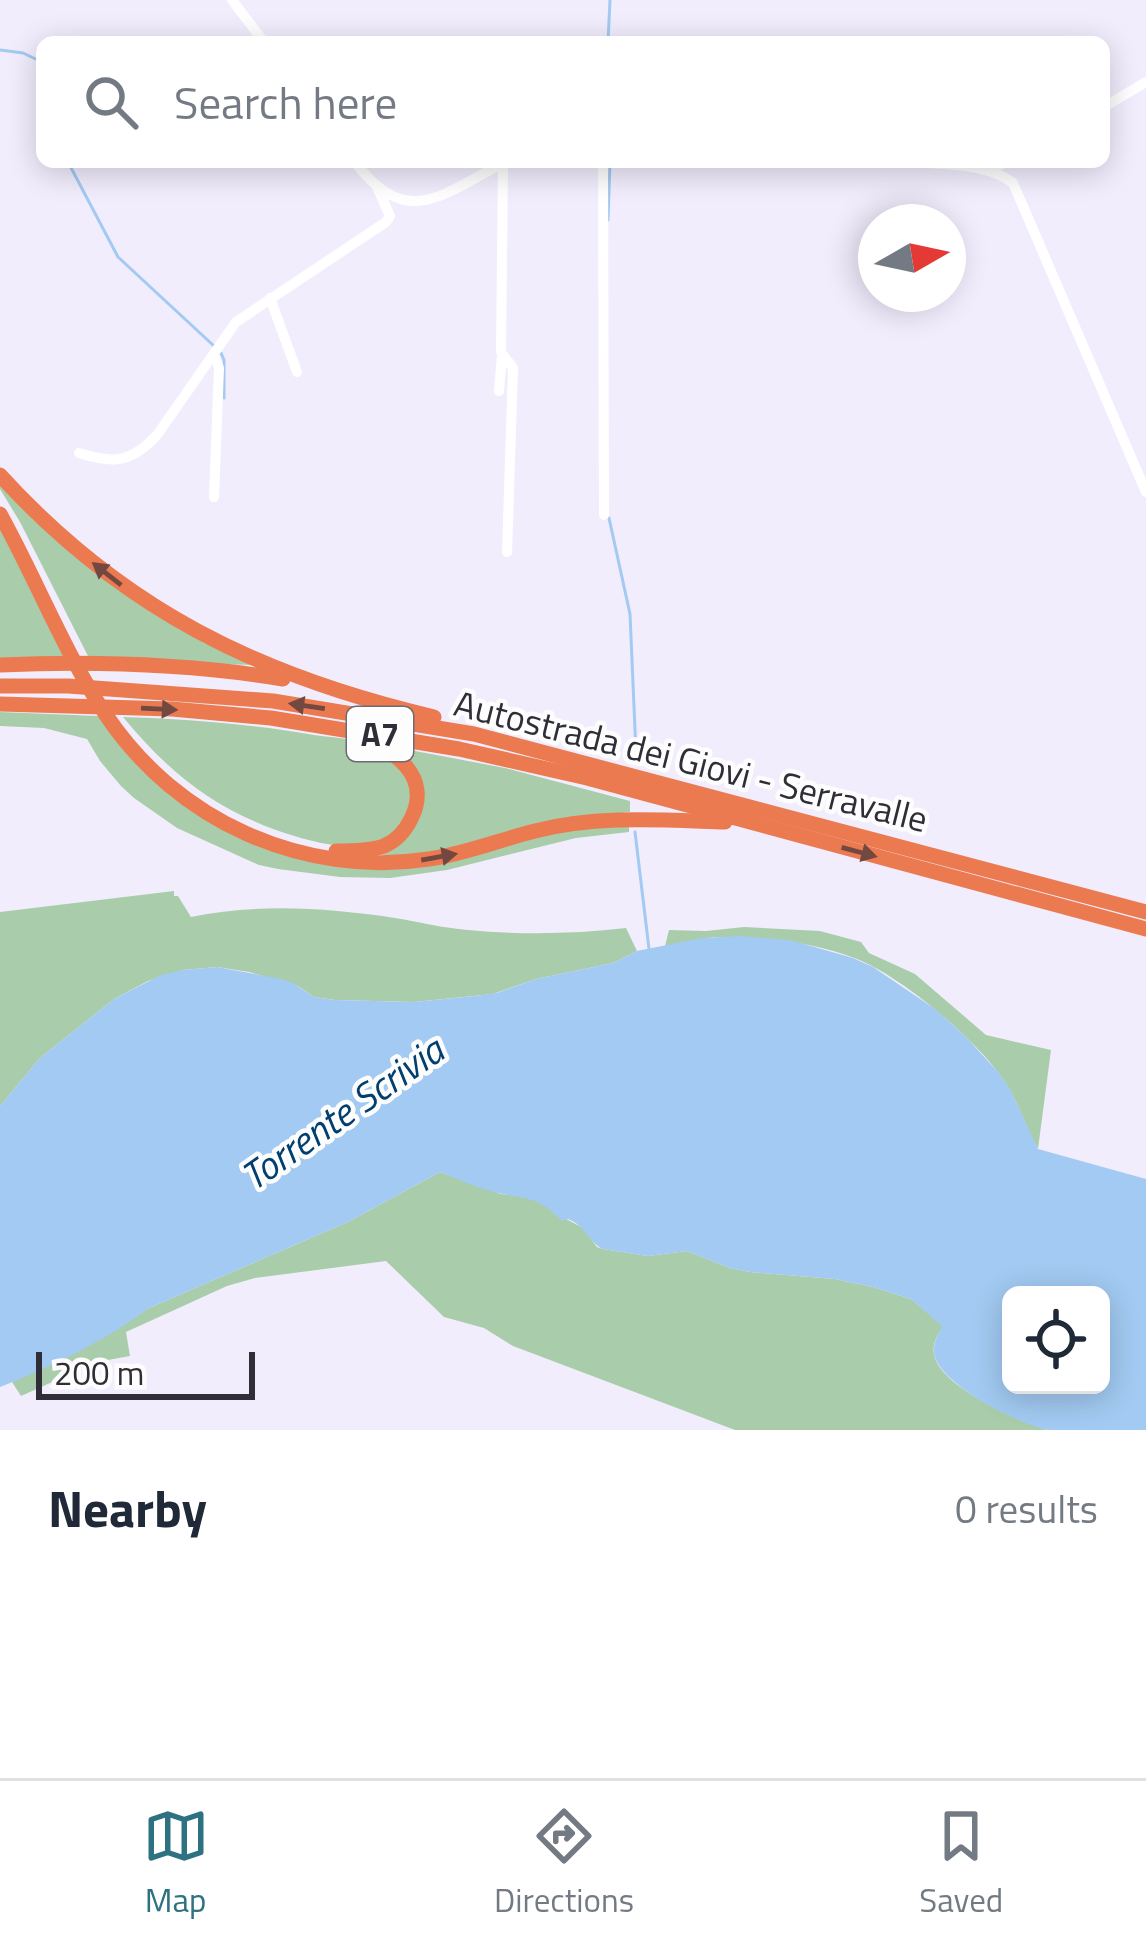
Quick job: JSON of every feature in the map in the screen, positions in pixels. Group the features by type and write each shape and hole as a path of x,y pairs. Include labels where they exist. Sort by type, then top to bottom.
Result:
{"highway":[{"path":"0,475 112,579 256,662 546,751"},
{"path":"0,498 60,620"},
{"path":"0,514 118,725 153,771 200,809 245,834 308,855 374,863 453,855 536,831 605,820 752,823"},
{"path":"0,665 147,667 251,674 322,686"},
{"name":"Autostrada dei Giovi - Serravalle","path":"0,686 68,686 273,701 391,718 546,751 1146,912"},
{"name":"Autostrada dei Giovi - Serravalle","path":"0,704 151,708 271,718 459,748 587,778 1146,929"},
{"path":"118,725 178,783 251,828 301,845 350,851 385,845 403,832 413,816 417,795 412,772 395,754 366,741 271,718"}],"street":[{"path":"232,0 259,36"},
{"path":"1110,103 1146,82"},
{"path":"79,454 112,461 143,449 236,322 386,222 390,216 360,168"},
{"path":"376,188 395,199 421,201 494,168"},
{"path":"499,391 504,168"},
{"path":"603,168 604,515"},
{"path":"965,168 1009,179 1016,189 1146,491"},
{"path":"984,170 990,168"},
{"path":"270,298 297,372"},
{"path":"214,355 219,368 214,497"},
{"path":"502,355 514,368 507,553"}],"green space":[{"path":"0,482 126,594 204,643 253,665 90,660"},
{"path":"0,525 69,659 0,658"},
{"path":"0,712 98,716 204,817 360,865 563,830 629,825 629,832 576,838 447,870 390,878 278,869 177,828 121,786 87,739 44,728 0,726"},
{"path":"123,717 243,725 360,742 402,773 413,802 410,816 400,830 363,846 320,843 273,829 202,792 161,759"},
{"path":"394,747 505,768 630,801 630,812 569,818 413,855 355,855 376,852 421,808"},
{"path":"174,891 191,917 293,909 488,932 626,928 637,951 613,963 536,979 493,994 414,1002 335,1000 314,997 298,986 249,972 217,967 183,970 114,999 40,1058 0,1106 0,912"},
{"path":"669,930 820,931 861,942 869,953 915,974 986,1035 1051,1050 1038,1149 1010,1090 982,1054 919,997 876,968 823,948 772,939 713,937 665,946"},
{"path":"440,1172 501,1194 546,1203 583,1228 603,1249 648,1256 687,1251 730,1268 835,1279 911,1299 943,1326 934,1354 950,1379 982,1401 1048,1430 735,1430 513,1346 484,1328 444,1317 386,1261 227,1286 126,1332 130,1356 97,1362 21,1396 12,1382 109,1334 149,1308 348,1222"}],"water":[{"name":"Torrente Scrivia","path":"739,936 790,940 853,958 935,1009 966,1037 1010,1089 1038,1149 1146,1179 1146,1430 1050,1430 983,1402 939,1365 934,1350 942,1326 911,1299 835,1279 730,1268 687,1251 648,1256 603,1249 574,1222 562,1221 541,1204 440,1172 348,1222 149,1308 77,1352 0,1387 0,1106 40,1058 114,999 161,975 217,967 281,979 314,997 414,1002 497,993 536,979 613,963 637,951"}],"waterway":[{"path":"608,36 610,0"},
{"path":"0,50 36,59"},
{"path":"71,168 118,257 214,346"},
{"path":"608,220 610,168"},
{"path":"221,353 224,398"},
{"path":"609,518 630,614 636,753"},
{"path":"635,832 649,949"}]}
